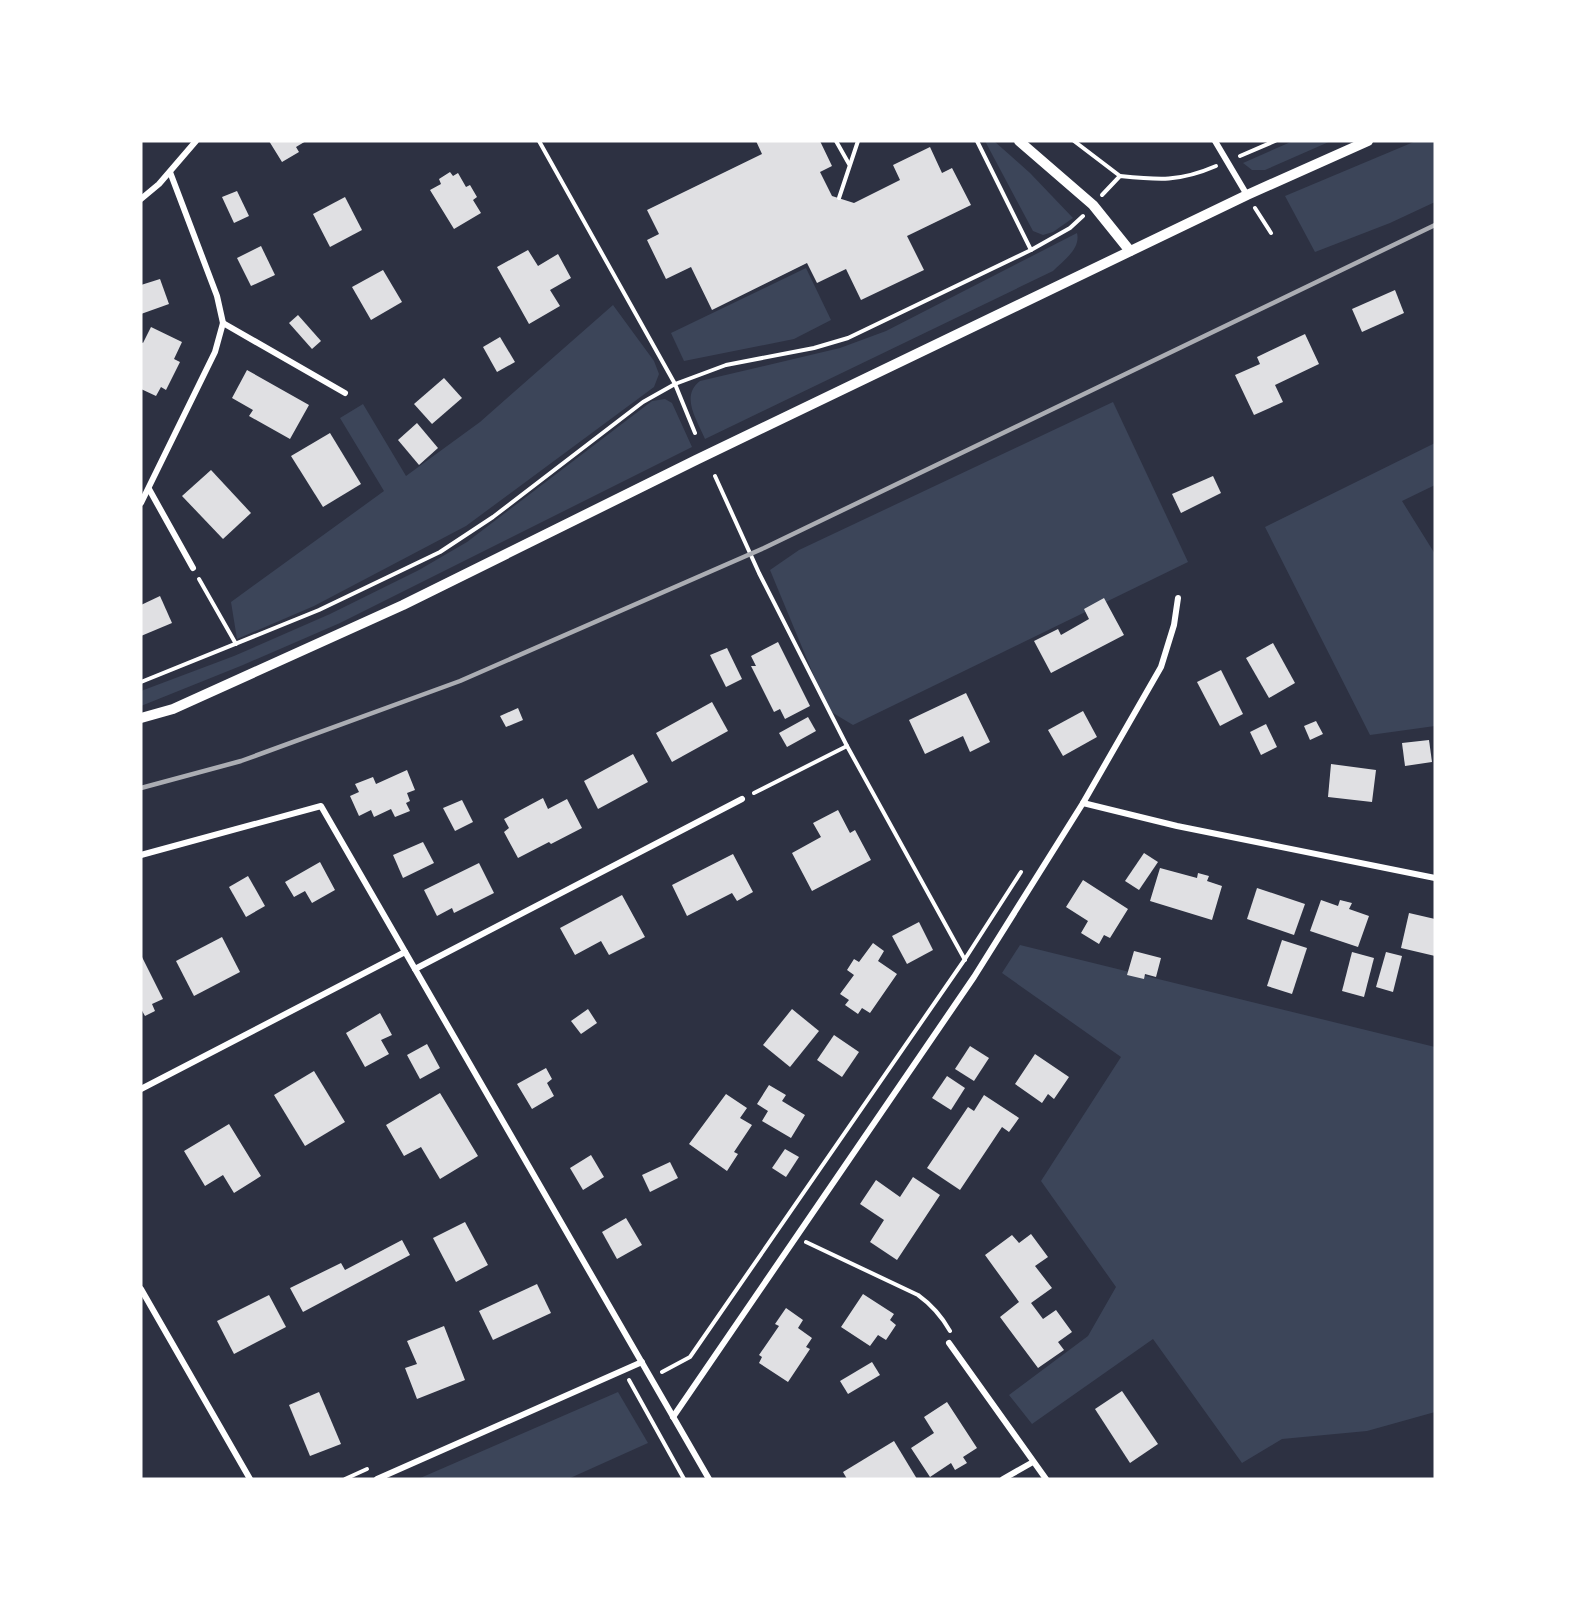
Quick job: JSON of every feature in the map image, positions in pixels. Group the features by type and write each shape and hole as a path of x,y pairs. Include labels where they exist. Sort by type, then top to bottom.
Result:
{"street":[{"path":"141,199 170,172 196,141"},
{"path":"1019,141 1093,205 1130,251"},
{"path":"1215,141 1247,195"},
{"path":"141,718 173,709 404,605 696,460 1130,251 1368,141"},
{"path":"141,502 215,352 223,323 217,296 170,172"},
{"path":"223,323 345,393"},
{"path":"149,489 193,568"},
{"path":"673,1417 974,976 1083,803 1161,667 1174,624 1178,598"},
{"path":"415,969 742,799"},
{"path":"1083,803 1178,826 1435,878"},
{"path":"141,855 321,806 709,1479"},
{"path":"141,1089 405,952"},
{"path":"141,1289 250,1479"},
{"path":"949,1343 1046,1479"},
{"path":"376,1479 642,1362"},
{"path":"1003,1479 1034,1461"}],"path":[{"path":"539,141 675,384 695,433"},
{"path":"836,141 850,165"},
{"path":"839,198 858,141"},
{"path":"977,141 1031,250"},
{"path":"1074,141 1120,176 1173,180 1201,172 1275,141"},
{"path":"141,682 319,610 440,552 493,517 643,402 675,384 726,365 814,348 848,338 1031,250 1070,228 1120,176"},
{"path":"1247,195 1271,233"},
{"path":"715,476 759,573 847,746 974,976"},
{"path":"193,568 236,644"},
{"path":"742,799 847,746"},
{"path":"630,1383 666,1370 690,1357 965,959 1022,870"},
{"path":"777,1231 918,1295 931,1304 942,1317 951,1332 949,1343"},
{"path":"626,1369 630,1383 684,1479"}],"shaded area":[{"path":"985,141 994,141 1030,173 1073,218 1053,232 1043,235 1033,231"},
{"path":"1293,141 1331,141 1265,170 1252,170 1243,163"},
{"path":"1416,141 1435,141 1435,202 1390,223 1315,252 1285,196"},
{"path":"1077,233 1078,239 1074,249 1053,271 705,439 692,409 691,401 694,387 700,381 840,348 886,331"},
{"path":"806,268 831,320 794,339 684,361 671,333"},
{"path":"613,305 654,361 659,374 654,387 466,526 314,606 237,639 231,602 384,491 340,418 363,404 406,476 480,422"},
{"path":"665,399 672,403 692,447 340,623 141,706 141,691 234,656 330,614 419,570 467,542 652,401"},
{"path":"1113,402 1188,562 853,725 828,710 770,570 799,550"},
{"path":"1435,443 1435,485 1402,501 1435,554 1435,726 1370,735 1265,527"},
{"path":"1020,945 1435,1047 1435,1412 1367,1431 1282,1439 1242,1463 1153,1339 1032,1424 1009,1395 1088,1336 1116,1287 1041,1181 1121,1057 1002,973"},
{"path":"618,1392 648,1443 568,1479 418,1479"}],"building":[{"path":"269,141 306,141 296,147 299,152 282,162"},
{"path":"756,141 820,141 832,166 820,172 832,196 854,203 900,180 893,165 930,147 942,173 952,168 971,205 907,236 924,270 861,300 846,269 817,283 807,263 712,310 691,267 666,279 647,240 659,234 647,210 762,154"},
{"path":"450,172 453,176 458,173 466,187 470,185 477,197 473,200 481,213 454,229 430,190 441,184 439,179"},
{"path":"237,191 249,216 234,223 222,197"},
{"path":"345,197 362,230 330,247 313,214"},
{"path":"261,246 275,275 251,286 237,258"},
{"path":"528,250 538,266 558,254 571,278 550,290 560,306 529,324 497,267"},
{"path":"383,270 402,302 371,320 352,287"},
{"path":"160,279 169,304 141,314 141,285"},
{"path":"1395,290 1404,313 1362,332 1352,309"},
{"path":"298,315 321,341 312,349 289,323"},
{"path":"151,327 182,342 174,359 180,362 166,390 161,387 156,396 141,389 141,342 143,343"},
{"path":"1305,334 1319,364 1275,385 1283,402 1254,415 1235,375 1260,364 1257,357"},
{"path":"500,337 515,362 497,372 483,347"},
{"path":"247,370 309,405 290,439 249,416 253,410 232,398"},
{"path":"444,378 462,398 432,424 414,404"},
{"path":"417,423 438,448 419,465 398,440"},
{"path":"330,433 361,484 323,507 291,456"},
{"path":"211,470 251,513 223,539 182,496"},
{"path":"1213,476 1221,493 1181,513 1172,494"},
{"path":"160,596 172,623 141,636 141,605"},
{"path":"1104,598 1124,635 1051,673 1034,641 1058,629 1061,635 1089,619 1084,609"},
{"path":"778,642 810,706 785,719 780,709 774,712 751,666 756,666 751,656"},
{"path":"1273,643 1295,683 1269,698 1246,658"},
{"path":"727,648 742,679 726,687 710,655"},
{"path":"1221,670 1243,714 1220,726 1197,682"},
{"path":"966,693 990,742 970,752 963,736 925,754 909,720"},
{"path":"712,702 728,731 672,762 656,733"},
{"path":"518,708 523,720 506,727 500,716"},
{"path":"1083,711 1097,737 1063,756 1048,730"},
{"path":"808,717 816,731 787,747 779,733"},
{"path":"1316,721 1323,734 1310,740 1304,726"},
{"path":"1266,724 1277,747 1261,755 1250,732"},
{"path":"1429,740 1432,762 1405,766 1402,743"},
{"path":"633,754 648,782 598,809 584,781"},
{"path":"1331,764 1376,770 1372,802 1328,797"},
{"path":"407,770 415,790 407,793 410,801 406,803 410,811 395,817 391,809 374,817 371,810 359,816 350,796 359,792 355,784 373,777 376,784"},
{"path":"543,798 548,809 567,799 582,828 518,858 504,832 509,828 504,819"},
{"path":"462,800 473,822 455,831 443,808"},
{"path":"838,810 850,833 855,830 871,860 812,891 792,853 821,837 813,823"},
{"path":"423,842 434,863 403,878 393,855"},
{"path":"1144,853 1158,862 1139,890 1125,881"},
{"path":"733,854 753,892 737,901 732,893 687,916 672,885"},
{"path":"320,862 335,890 312,903 305,891 294,897 285,882"},
{"path":"479,863 494,893 454,913 452,908 437,916 424,890"},
{"path":"1160,868 1197,878 1198,873 1209,876 1207,881 1222,886 1212,920 1150,901"},
{"path":"248,876 265,906 246,917 229,887"},
{"path":"1083,880 1128,909 1110,938 1104,935 1099,944 1081,933 1088,921 1066,907"},
{"path":"1257,888 1305,904 1294,935 1247,919"},
{"path":"622,895 645,937 609,955 601,941 575,955 560,928"},
{"path":"1321,900 1338,906 1340,900 1352,903 1349,909 1369,916 1358,947 1310,931"},
{"path":"1409,913 1435,919 1435,956 1401,948"},
{"path":"919,922 933,950 907,964 892,936"},
{"path":"222,937 240,972 194,996 176,961"},
{"path":"1282,940 1307,948 1292,994 1267,986"},
{"path":"873,943 884,951 878,961 897,974 870,1013 862,1008 858,1014 845,1005 849,1000 840,994 854,975 847,970 854,959 859,962"},
{"path":"1134,951 1161,958 1156,977 1145,974 1144,979 1127,975"},
{"path":"1352,952 1374,958 1364,997 1342,991"},
{"path":"1386,952 1402,956 1393,992 1376,987"},
{"path":"141,955 163,999 152,1004 155,1011 145,1016 141,1009"},
{"path":"588,1009 597,1023 581,1034 571,1021"},
{"path":"792,1009 819,1031 790,1067 763,1045"},
{"path":"380,1013 392,1035 381,1040 389,1054 365,1067 346,1033"},
{"path":"834,1035 859,1052 842,1077 817,1060"},
{"path":"427,1044 440,1068 420,1079 407,1055"},
{"path":"970,1046 989,1058 974,1081 955,1069"},
{"path":"1035,1054 1069,1077 1054,1099 1048,1094 1042,1103 1015,1084"},
{"path":"546,1068 552,1079 547,1083 554,1096 532,1109 517,1084"},
{"path":"314,1071 345,1122 305,1146 274,1095"},
{"path":"947,1076 965,1088 951,1110 932,1098"},
{"path":"769,1085 786,1095 782,1101 805,1115 791,1138 762,1121 768,1111 757,1104"},
{"path":"440,1093 478,1156 440,1179 421,1147 404,1156 386,1125"},
{"path":"726,1094 747,1108 740,1118 752,1125 734,1152 738,1154 727,1171 689,1144"},
{"path":"984,1095 1019,1118 1009,1132 1002,1127 960,1190 927,1168 968,1107 974,1111"},
{"path":"229,1124 261,1176 234,1193 223,1175 205,1186 184,1151"},
{"path":"785,1149 799,1157 786,1177 772,1168"},
{"path":"591,1155 604,1177 583,1190 570,1168"},
{"path":"670,1162 678,1178 650,1192 642,1175"},
{"path":"913,1177 940,1195 897,1260 870,1242 884,1220 860,1204 876,1180 900,1197"},
{"path":"626,1218 642,1245 617,1259 602,1232"},
{"path":"465,1222 488,1265 456,1282 433,1238"},
{"path":"1031,1234 1048,1257 1035,1266 1052,1288 1031,1303 1043,1319 1056,1310 1072,1332 1058,1342 1064,1350 1038,1368 1000,1317 1019,1302 985,1255 1012,1235 1019,1243"},
{"path":"402,1240 410,1255 303,1312 290,1288 341,1263 345,1270"},
{"path":"537,1284 551,1313 493,1340 479,1311"},
{"path":"863,1294 894,1314 890,1320 896,1325 886,1340 878,1335 870,1346 841,1327"},
{"path":"269,1295 286,1327 234,1354 217,1321"},
{"path":"786,1308 803,1320 798,1328 812,1338 806,1347 810,1349 788,1382 759,1363 762,1357 759,1355 779,1326 775,1324"},
{"path":"444,1326 465,1380 417,1399 405,1368 417,1364 407,1341"},
{"path":"872,1362 880,1375 848,1394 840,1381"},
{"path":"1122,1391 1158,1444 1130,1463 1095,1409"},
{"path":"319,1392 341,1444 310,1456 289,1405"},
{"path":"947,1402 977,1448 963,1457 967,1463 955,1470 951,1463 930,1477 911,1448 934,1433 924,1417"},
{"path":"894,1441 917,1479 847,1479 843,1472"}],"railway":[{"path":"141,788 241,761 460,681 764,548 1435,225"}]}
